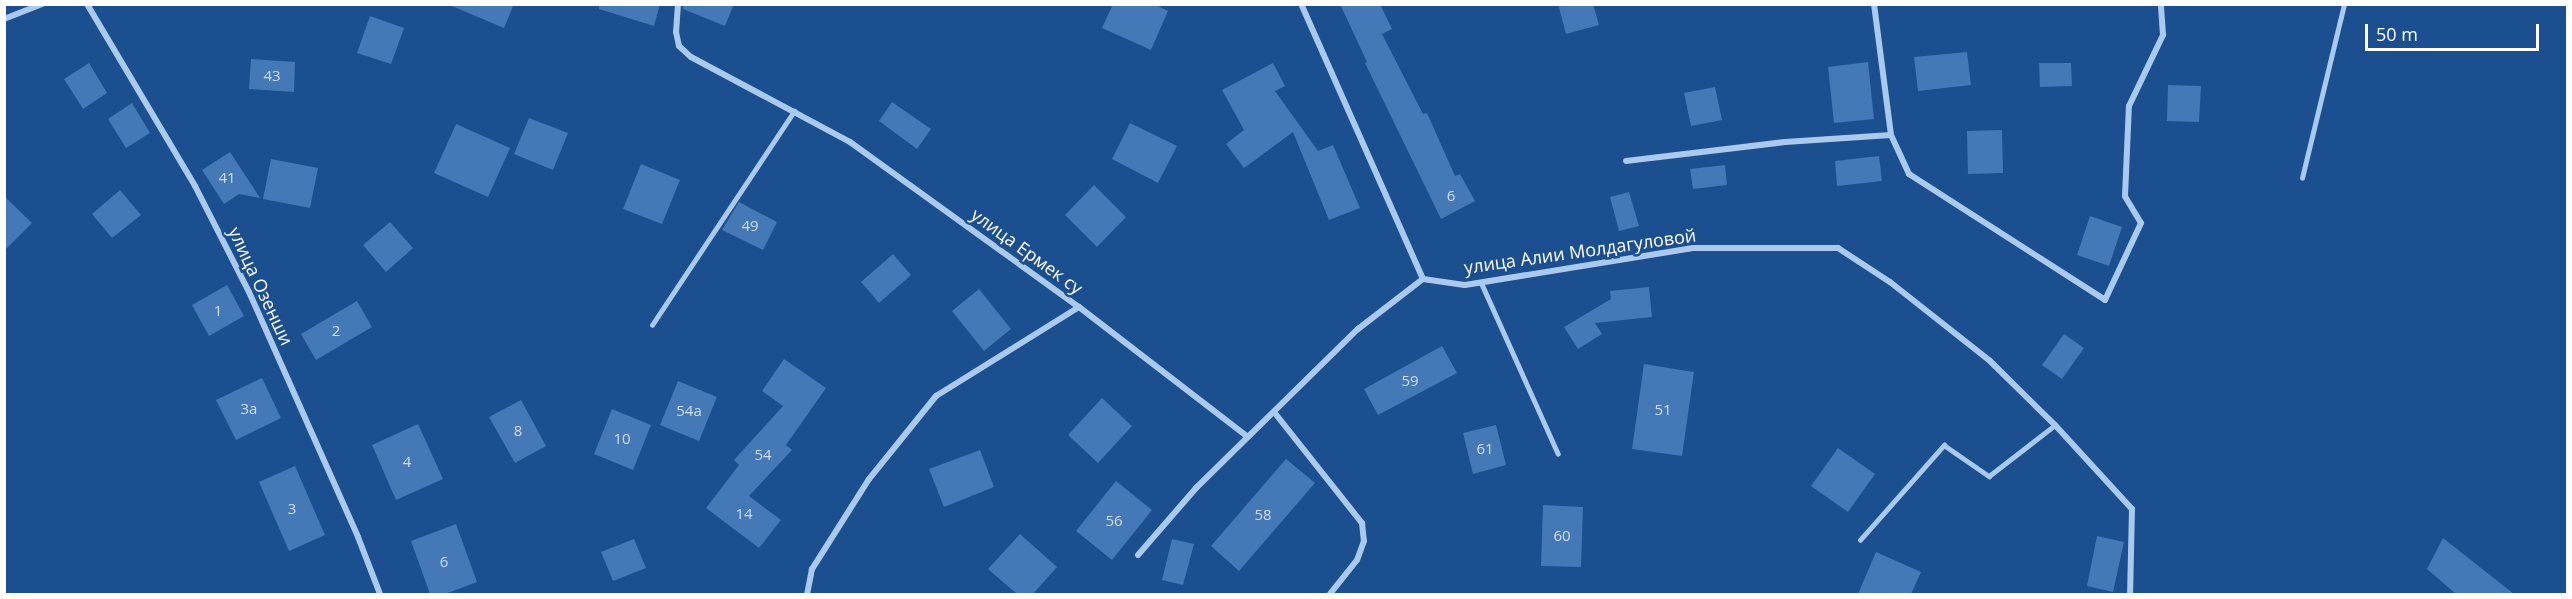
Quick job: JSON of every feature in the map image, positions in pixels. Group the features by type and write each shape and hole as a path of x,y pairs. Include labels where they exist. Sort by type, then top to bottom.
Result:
{"street":[{"path":"4,19 42,4"},
{"name":"улица Озенши","path":"87,4 195,186 249,292 358,537 380,594"},
{"name":"улица Ермек су","path":"678,4 676,32 680,46 685,51 850,142 1079,307 936,396 869,478 812,569 807,594"},
{"path":"1138,555 1196,488 1358,329 1423,279 1301,4"},
{"path":"1874,4 1891,135 1909,174 2105,300 2141,223 2125,196 2129,106 2163,35 2161,4"},
{"path":"1626,161 1785,142 1891,135"},
{"name":"улица Алии Молдагуловой","path":"1423,279 1465,285 1693,248 1838,248 1890,282 1990,361 2055,425 2132,509 2130,594"},
{"path":"1079,307 1248,437"},
{"path":"1274,412 1362,523 1364,541 1357,560 1330,594"}],"lane":[{"path":"2302,178 2344,4"},
{"path":"652,325 794,111"},
{"path":"1480,282 1558,453"},
{"path":"1860,540 1944,445 1989,476 2055,425"}],"building":[{"path":"447,4 514,4 504,28"},
{"path":"599,4 660,4 654,26 599,9"},
{"path":"683,4 734,4 725,26 683,9"},
{"path":"1113,4 1154,4 1168,11 1151,50 1102,28"},
{"path":"1340,4 1380,4 1392,29 1382,34 1423,114 1427,113 1455,176 1460,174 1475,201 1441,219 1365,63 1367,62"},
{"path":"1558,4 1593,4 1599,25 1566,34"},
{"path":"370,16 404,28 391,64 357,53"},
{"path":"1967,52 1971,85 1918,91 1914,57"},
{"path":"251,59 295,62 294,92 249,89"},
{"path":"1868,62 1874,119 1834,123 1828,67"},
{"path":"89,63 107,93 83,109 64,79"},
{"path":"1273,63 1285,86 1275,91 1318,151 1333,145 1360,208 1329,220 1293,132 1244,168 1226,144 1244,130 1222,90"},
{"path":"2039,63 2071,63 2072,86 2040,87"},
{"path":"2168,85 2201,86 2199,122 2167,121"},
{"path":"1715,87 1722,120 1691,126 1684,93"},
{"path":"892,102 931,129 917,149 879,121"},
{"path":"132,103 150,133 126,148 108,119"},
{"path":"529,118 568,133 553,170 514,154"},
{"path":"1130,123 1177,146 1158,183 1112,159"},
{"path":"456,124 510,148 488,197 434,173"},
{"path":"2002,130 2003,173 1968,174 1967,131"},
{"path":"230,152 260,198 239,194 224,204 202,170"},
{"path":"1879,156 1882,181 1837,186 1835,161"},
{"path":"271,159 318,168 310,208 263,199"},
{"path":"641,164 680,180 662,224 623,209"},
{"path":"1725,165 1727,185 1693,189 1690,169"},
{"path":"1094,185 1126,217 1097,247 1065,215"},
{"path":"120,190 141,215 112,238 92,214"},
{"path":"1629,192 1639,226 1619,231 1610,197"},
{"path":"4,196 32,223 4,251"},
{"path":"739,202 777,222 763,250 722,230"},
{"path":"2090,216 2122,227 2109,266 2077,255"},
{"path":"390,222 413,248 386,272 363,245"},
{"path":"893,254 911,275 879,303 861,282"},
{"path":"227,285 244,316 209,336 192,305"},
{"path":"1649,287 1652,317 1595,323 1602,334 1578,349 1564,327 1611,299 1610,291"},
{"path":"979,289 1011,329 984,351 952,311"},
{"path":"357,301 372,327 316,360 301,334"},
{"path":"2064,334 2084,348 2062,379 2042,365"},
{"path":"1442,346 1457,373 1378,415 1364,389"},
{"path":"784,359 826,388 786,445 792,450 749,496 781,520 759,548 706,508 739,465 734,460 783,406 762,391"},
{"path":"1644,364 1694,372 1682,456 1632,449"},
{"path":"262,378 281,418 236,440 216,400"},
{"path":"678,381 717,397 699,441 660,425"},
{"path":"1102,398 1132,426 1098,463 1068,435"},
{"path":"521,400 546,446 515,463 489,417"},
{"path":"612,409 651,425 633,470 594,454"},
{"path":"418,424 443,479 396,500 372,445"},
{"path":"1496,425 1506,465 1473,474 1463,433"},
{"path":"1838,448 1875,474 1848,512 1811,486"},
{"path":"980,450 994,487 944,507 929,469"},
{"path":"1286,459 1315,483 1239,571 1211,546"},
{"path":"295,466 325,535 289,551 259,482"},
{"path":"1116,481 1152,510 1112,560 1076,531"},
{"path":"1543,505 1583,507 1581,567 1541,566"},
{"path":"456,524 477,582 445,594 430,594 411,541"},
{"path":"1020,534 1057,567 1033,594 1017,594 988,569"},
{"path":"2097,536 2124,542 2113,592 2087,586"},
{"path":"2443,538 2514,594 2456,594 2427,569"},
{"path":"634,539 646,568 613,581 601,552"},
{"path":"1172,539 1194,544 1183,585 1162,580"},
{"path":"1876,552 1921,572 1911,594 1858,594"}]}
